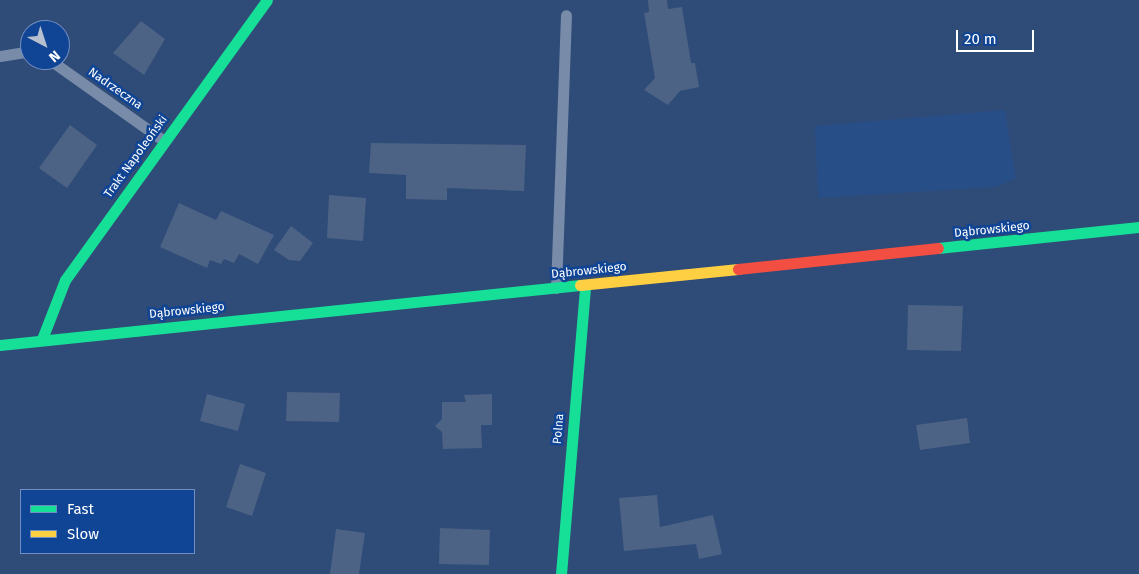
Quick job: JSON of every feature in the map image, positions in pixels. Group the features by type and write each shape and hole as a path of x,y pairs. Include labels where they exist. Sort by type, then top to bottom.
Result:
{"street":[{"name":"Trakt Napoleoński","path":"42,339 65,280 267,0"},
{"name":"Dąbrowskiego","path":"0,345 42,339 585,286 1139,227"},
{"name":"Polna","path":"561,574 585,286"}],"lane":[{"path":"556,288 566,15"},
{"path":"0,56 20,53"},
{"name":"Nadrzeczna","path":"64,70 164,141"}],"water":[{"path":"1005,110 1016,179 995,187 818,198 815,126"}],"building":[{"path":"648,0 667,0 668,9 682,7 691,63 695,63 699,87 680,91 668,105 644,90 655,78 644,13 649,12"},
{"path":"141,21 165,39 144,75 113,53"},
{"path":"70,125 97,145 67,188 39,168"},
{"path":"371,143 526,145 524,191 447,188 447,200 406,199 406,175 369,173"},
{"path":"329,195 366,198 363,241 327,238"},
{"path":"179,203 216,220 221,211 274,235 258,264 239,254 234,263 224,259 221,264 210,260 207,268 160,247"},
{"path":"291,226 313,243 300,261 289,260 274,250"},
{"path":"908,305 963,306 961,351 907,350"},
{"path":"287,392 340,393 339,422 286,421"},
{"path":"207,394 245,404 238,431 200,421"},
{"path":"492,394 492,425 481,425 482,448 443,449 442,432 435,426 442,419 442,402 466,402 464,395"},
{"path":"967,418 970,443 920,450 916,425"},
{"path":"240,464 266,473 252,516 226,507"},
{"path":"657,495 660,527 713,515 722,554 699,559 696,544 624,551 619,498"},
{"path":"440,528 490,530 489,565 439,564"},
{"path":"336,529 365,533 359,574 330,574"}],"traffic: fast":[{"path":"42,339 65,280 267,0"},
{"path":"938,248 1139,227"},
{"path":"0,345 580,285"},
{"path":"561,574 585,286"}],"traffic: slow":[{"path":"580,285 738,269"}],"traffic: jam":[{"path":"738,269 938,248"}]}
